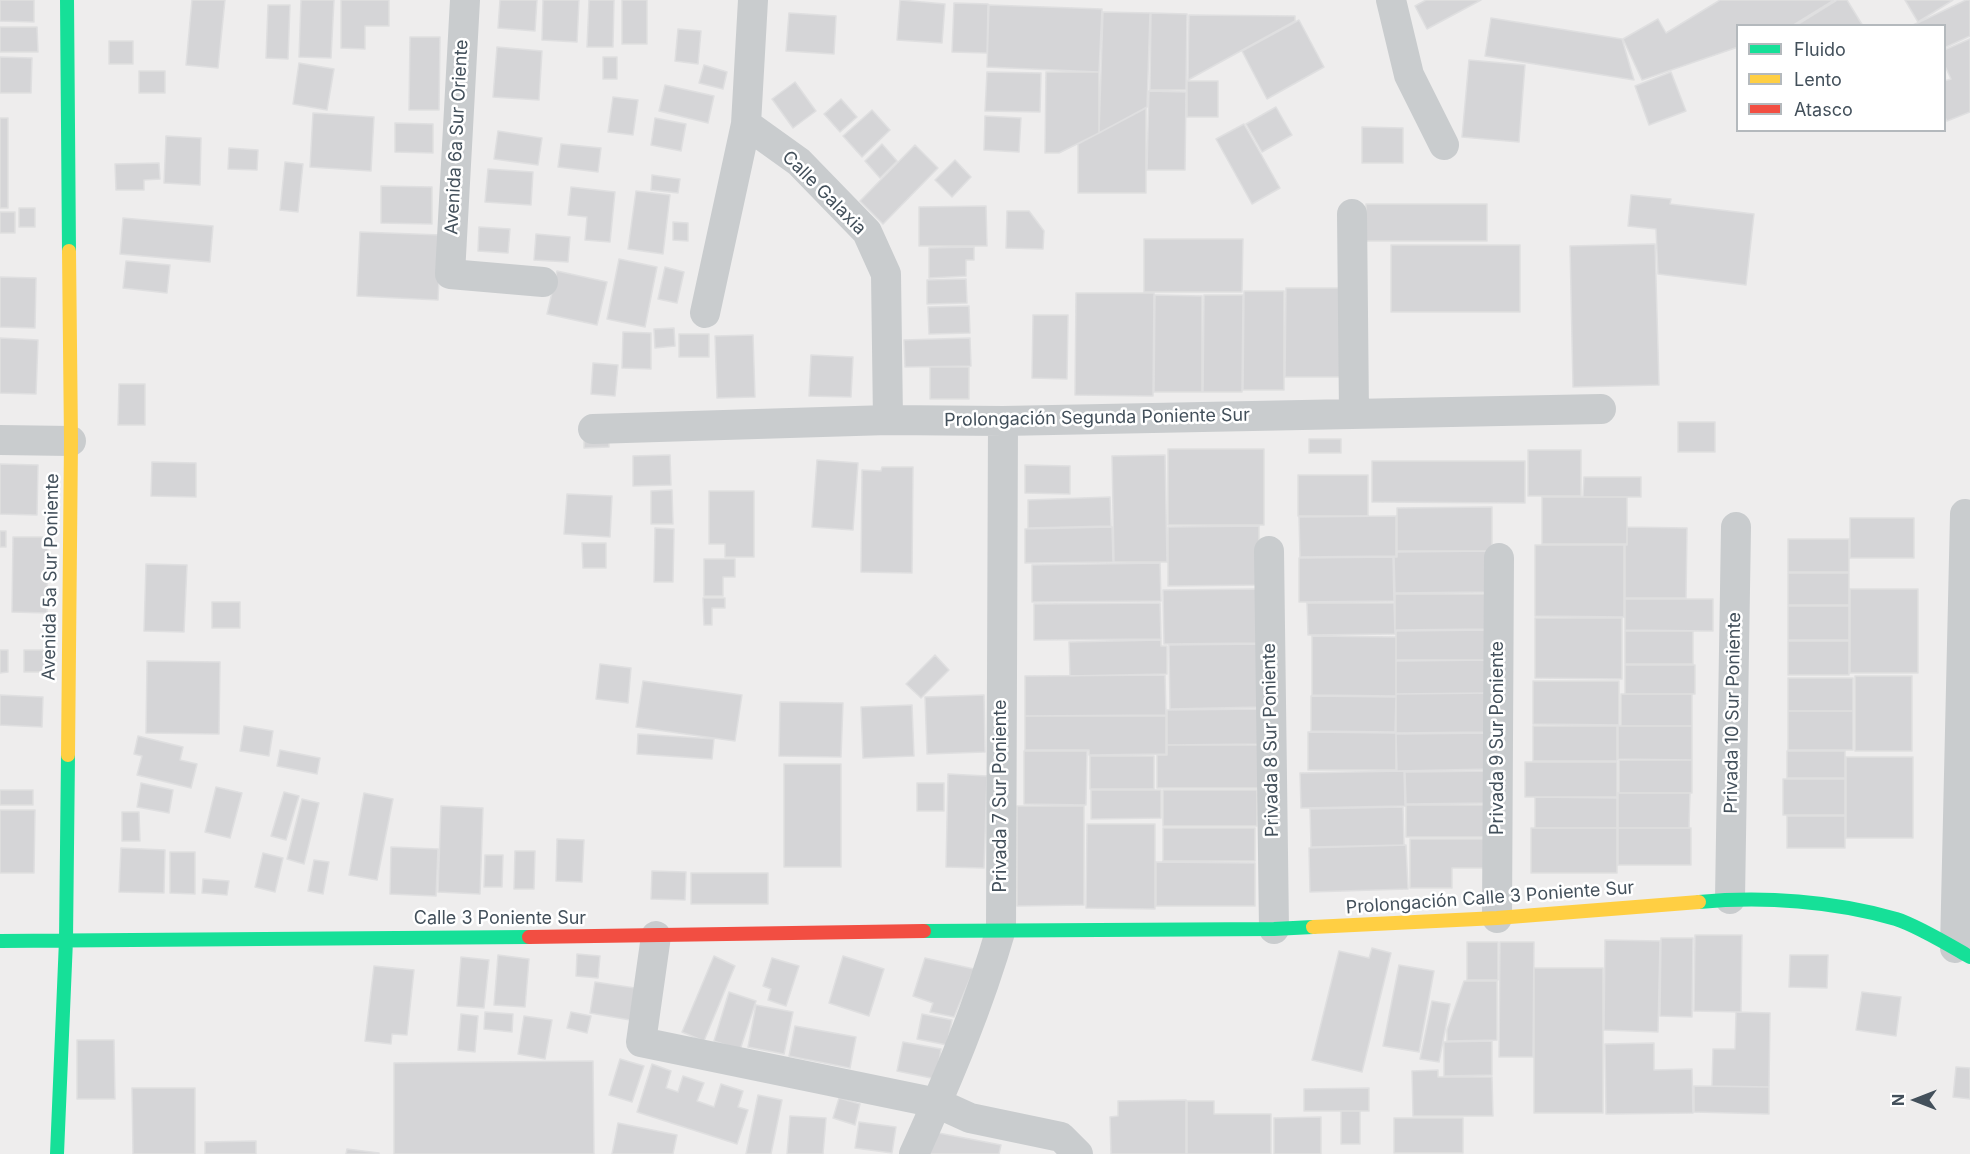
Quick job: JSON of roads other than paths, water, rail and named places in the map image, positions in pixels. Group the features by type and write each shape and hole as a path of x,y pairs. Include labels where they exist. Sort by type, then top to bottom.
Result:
{"street":[{"name":"Avenida 5a Sur Poniente","path":"57,1154 66,940 71,441 67,0"},
{"name":"Avenida 6a Sur Oriente","path":"465,0 450,274 543,282"},
{"path":"705,313 746,124 753,0"},
{"path":"1391,0 1409,75 1444,145"},
{"name":"Calle Galaxia","path":"746,124 799,162 867,232 886,274 888,420"},
{"path":"1352,214 1354,414"},
{"name":"Prolongación Segunda Poniente Sur","path":"593,429 888,420 1003,421 1601,409"},
{"name":"Privada 7 Sur Poniente","path":"914,1154 937,1103 989,970 1001,929 1003,421"},
{"path":"0,440 71,441"},
{"path":"1963,953 1965,514"},
{"name":"Privada 10 Sur Poniente","path":"1730,899 1736,527"},
{"name":"Privada 8 Sur Poniente","path":"1269,551 1274,929"},
{"name":"Privada 9 Sur Poniente","path":"1497,918 1500,558"},
{"name":"Prolongación Calle 3 Poniente Sur","path":"1001,929 1274,929 1497,918 1730,899 1836,905 1898,920 1963,953"},
{"name":"Calle 3 Poniente Sur","path":"0,940 656,936 1001,929"},
{"path":"656,936 641,1042 937,1103 970,1118 1061,1137 1078,1154"}]}
